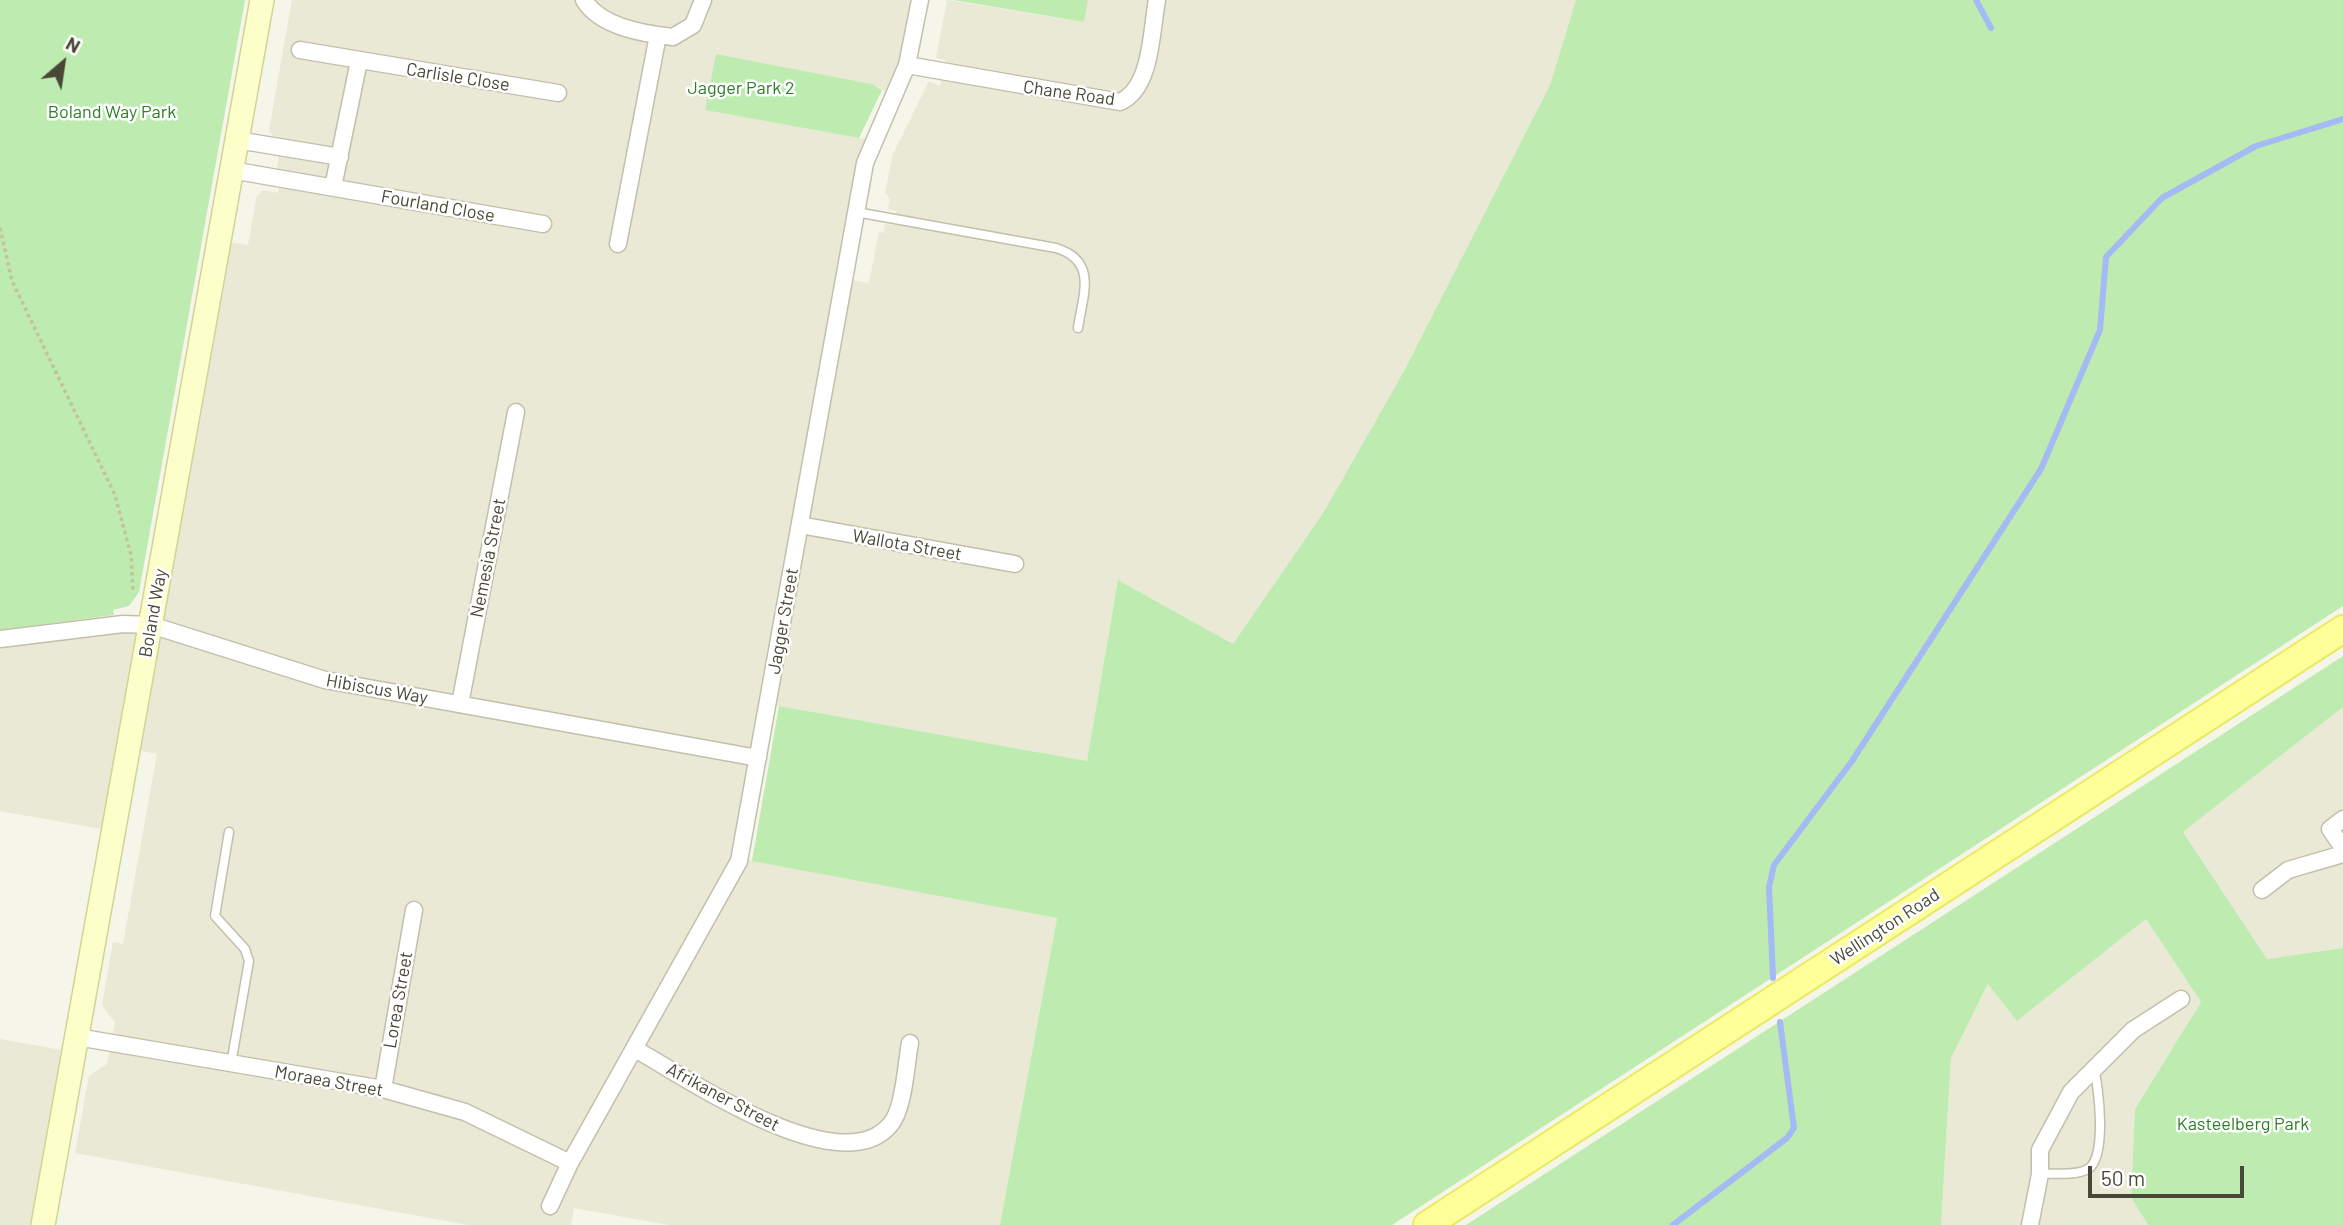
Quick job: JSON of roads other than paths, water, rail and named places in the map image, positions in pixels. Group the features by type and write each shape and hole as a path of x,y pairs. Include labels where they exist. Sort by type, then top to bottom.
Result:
{"main road":[{"name":"Wellington Road","path":"1427,1225 2343,629"}],"street":[{"name":"Boland Way","path":"43,1225 262,0"},
{"path":"584,0 594,13 616,24 673,37 685,32 698,17 703,0"},
{"name":"Jagger Street","path":"550,1206 570,1163 735,873 865,163 906,65 920,0"},
{"name":"Chane Road","path":"906,65 1120,102 1133,94 1141,78 1157,0"},
{"path":"618,244 657,35"},
{"name":"Carlisle Close","path":"300,50 558,93"},
{"path":"333,187 359,61"},
{"path":"237,140 340,157"},
{"name":"Fourland Close","path":"231,170 543,224"},
{"name":"Nemesia Street","path":"460,704 516,412"},
{"name":"Wallota Street","path":"800,525 1015,564"},
{"name":"Hibiscus Way","path":"0,639 123,624 151,625 299,674 758,758"},
{"path":"2343,818 2330,829 2343,848"},
{"path":"2262,890 2288,870 2343,854"},
{"name":"Lorea Street","path":"383,1089 414,910"},
{"path":"2030,1225 2043,1141 2071,1092 2133,1030 2181,999"},
{"name":"Moraea Street","path":"77,1037 383,1089 465,1112 570,1163"},
{"name":"Afrikaner Street","path":"635,1049 768,1122 822,1141 857,1145 877,1138 892,1124 898,1110 910,1043"}],"lane":[{"path":"856,212 1056,248 1074,255 1082,263 1085,284 1078,328"},
{"path":"229,832 215,916 245,949 249,961 231,1064"},
{"path":"2039,1174 2085,1171 2094,1164 2098,1154 2101,1092 2094,1069"}],"waterway":[{"path":"1976,0 1991,28"},
{"path":"1773,978 1769,887 1774,865 1852,761 2041,469 2100,330 2106,257 2162,198 2256,146 2343,119"},
{"path":"1673,1225 1787,1138 1794,1128 1780,1022"}],"park label":[{"name":"Jagger Park 2","path":"741,88"},
{"name":"Boland Way Park","path":"112,112"},
{"name":"Kasteelberg Park","path":"2243,1124"}]}
